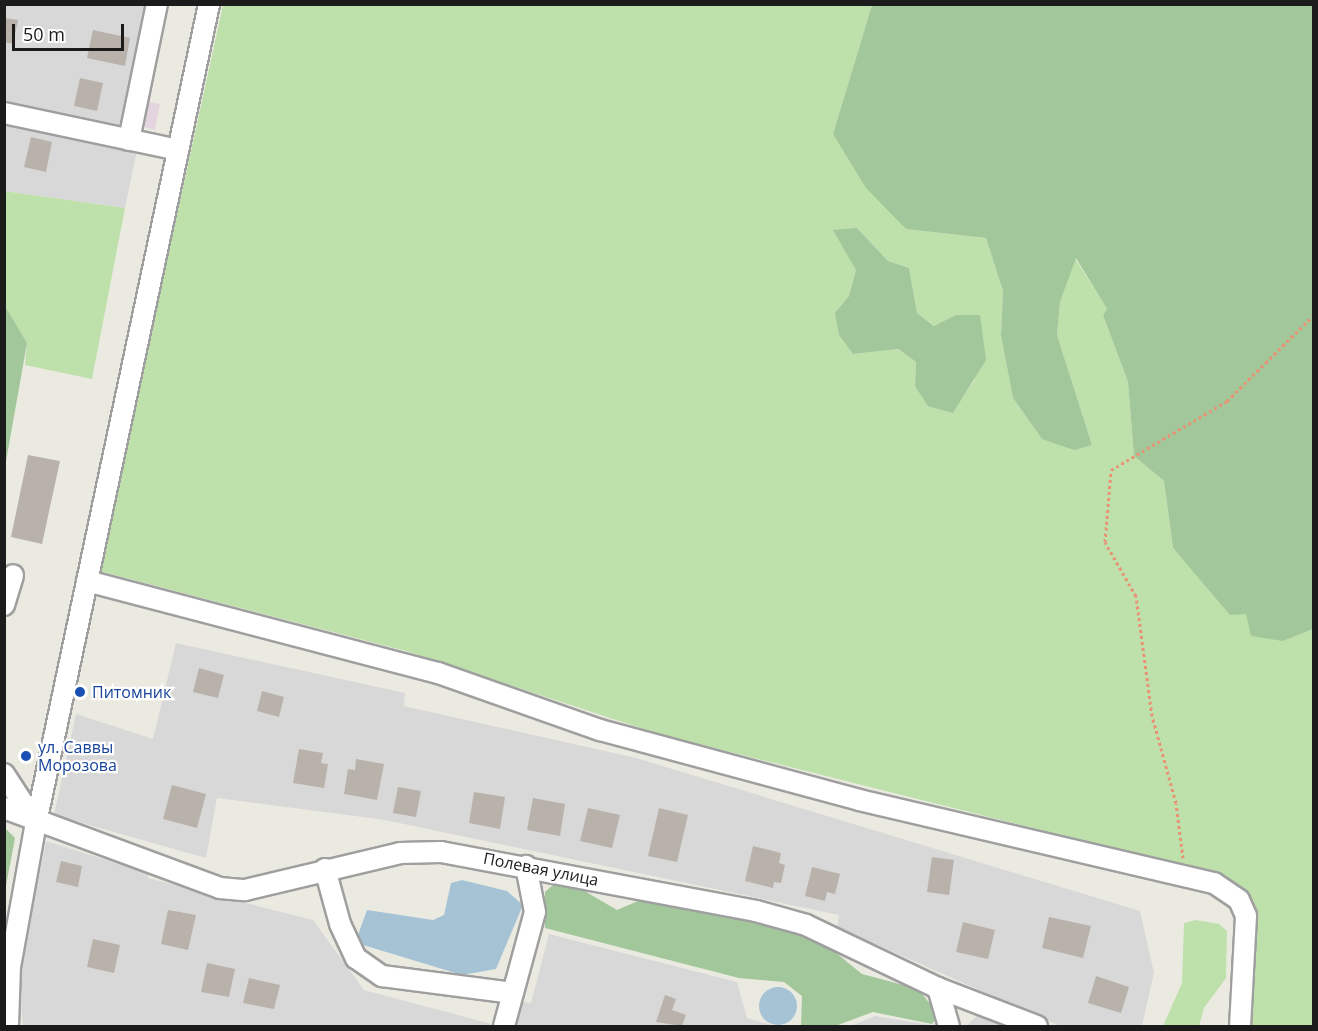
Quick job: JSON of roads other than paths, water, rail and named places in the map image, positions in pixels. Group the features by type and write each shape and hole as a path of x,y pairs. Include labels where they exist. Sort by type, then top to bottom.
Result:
{"street":[{"path":"129,140 157,4"},
{"path":"6,1014 36,824 209,4"},
{"path":"4,113 178,150"},
{"path":"4,604 13,575"},
{"path":"87,581 438,673 600,730 848,797 1214,883 1239,900 1246,916 1240,1026"},
{"path":"4,774 36,824"},
{"name":"Полевая улица","path":"4,808 36,824 219,888 245,890 325,869 430,852 526,866 806,925 938,988 1037,1026"},
{"path":"504,1026 535,912 526,866"},
{"path":"325,869 340,924 356,958 382,976 513,993"},
{"path":"938,988 949,1026"}],"water":[{"path":"462,880 507,891 523,905 496,969 462,975 363,945 358,935 367,910 433,920 444,915 451,883"},
{"path":"778,987 791,993 797,1006 791,1019 778,1025 765,1019 759,1006 765,993"}],"place":[{"name":"Питомник","path":"80,692"},
{"name":"ул. Саввы Морозова","path":"26,756"}]}
